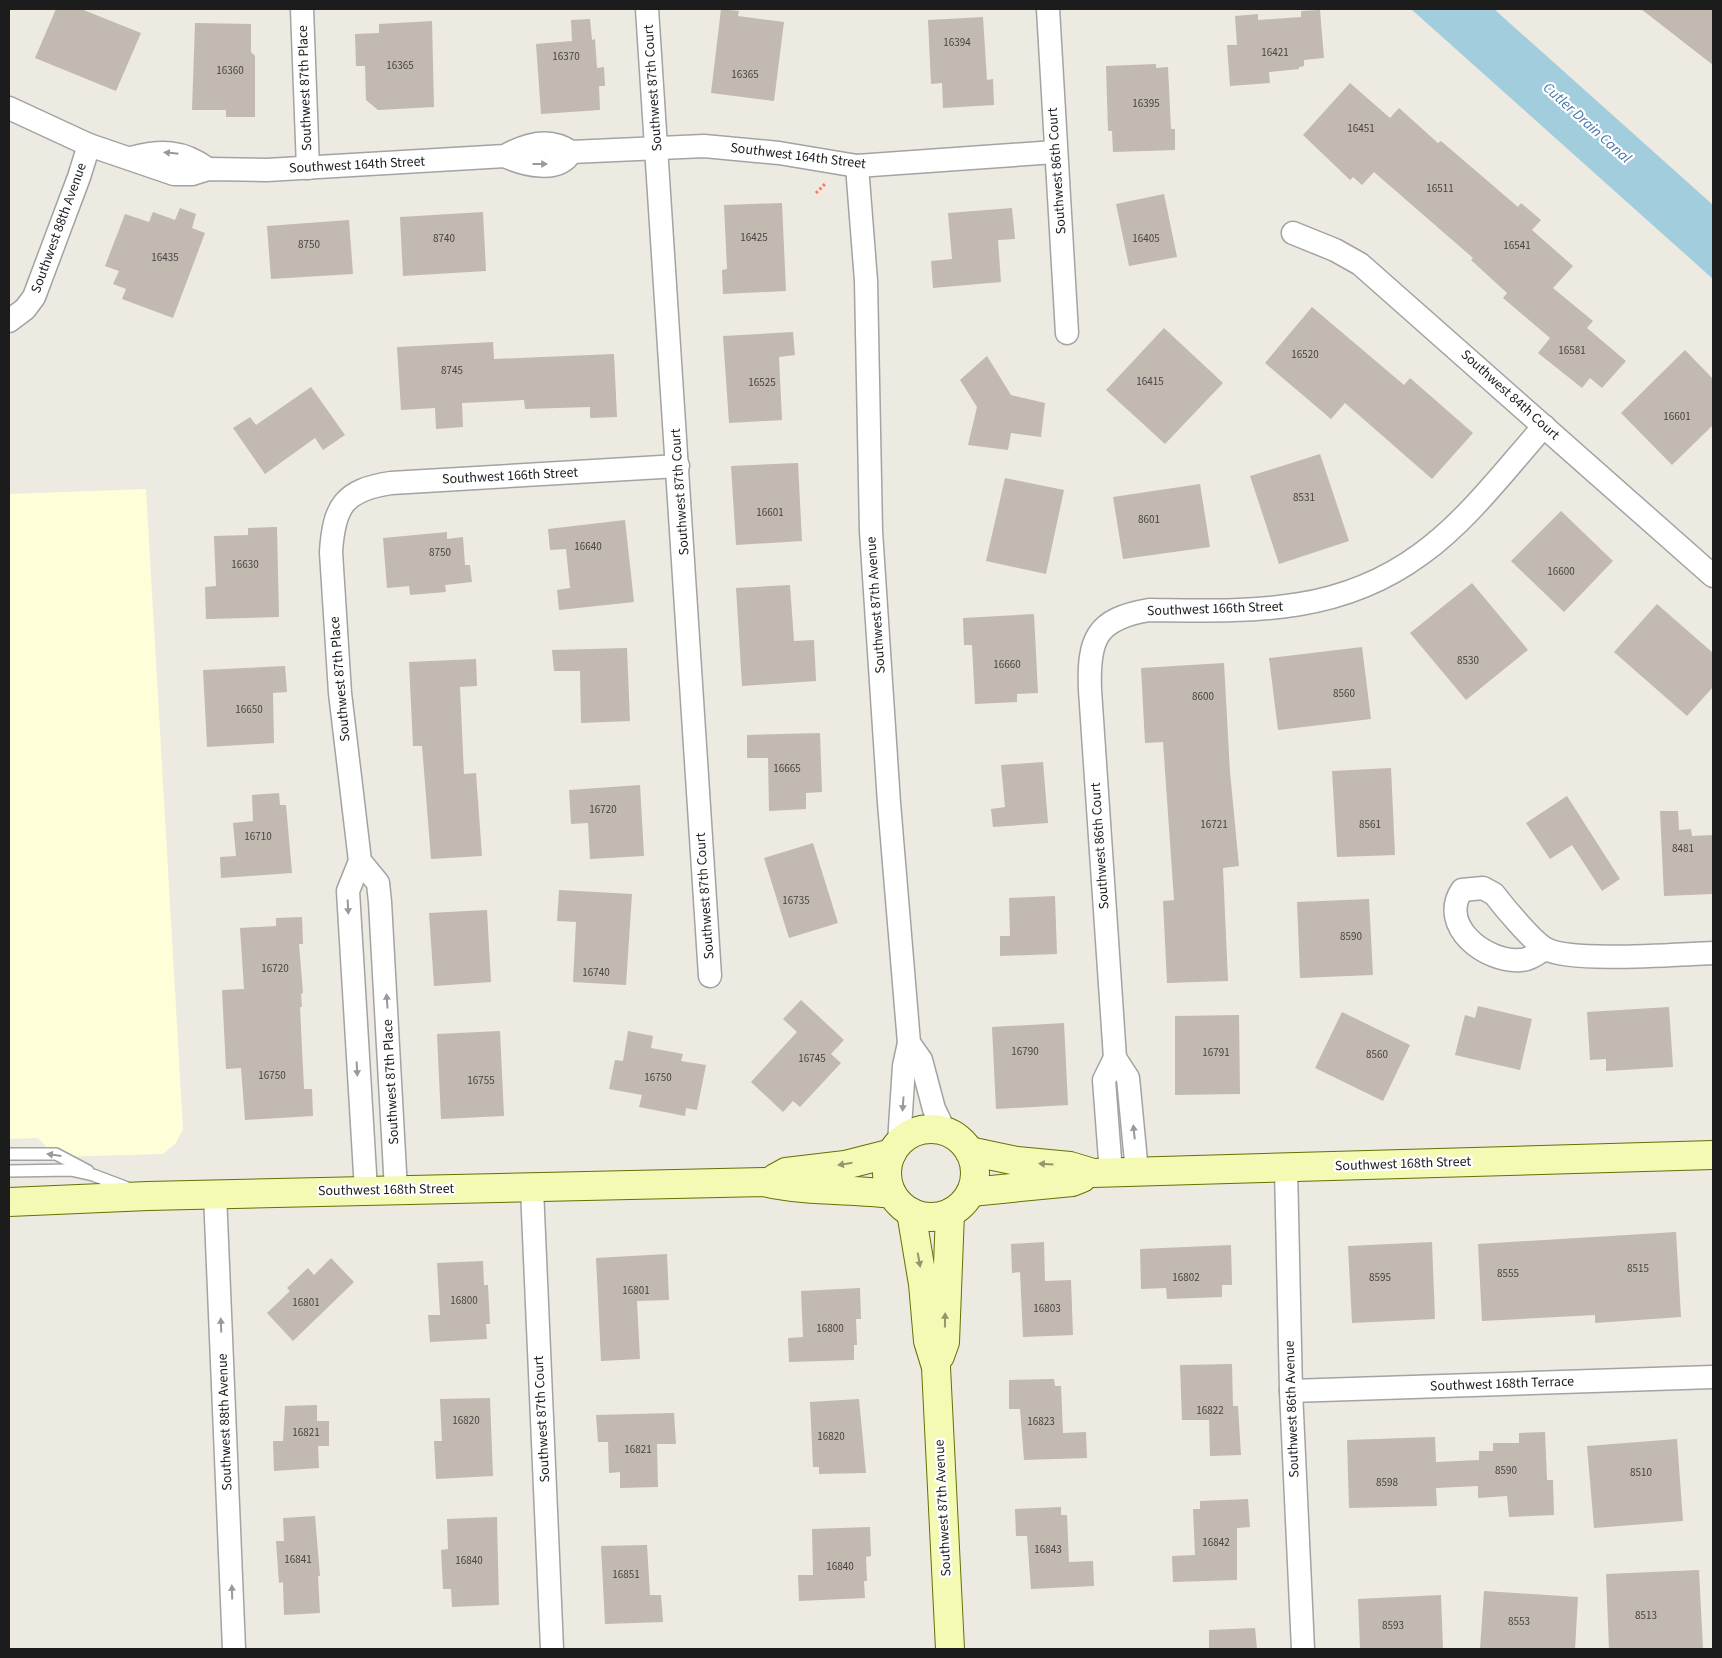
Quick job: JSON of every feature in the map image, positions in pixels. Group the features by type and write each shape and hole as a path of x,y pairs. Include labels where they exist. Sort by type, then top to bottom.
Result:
{"street":[{"name":"Southwest 87th Place","path":"302,9 308,168"},
{"name":"Southwest 87th Court","path":"647,9 710,976"},
{"name":"Southwest 86th Court","path":"1048,9 1055,152 1068,333"},
{"name":"Southwest 164th Street","path":"9,108 89,144 131,158 150,153 172,152 188,156 208,169 308,168 505,156 519,148 546,143 561,144 571,152 704,146 750,150 857,166 1055,152"},
{"name":"Southwest 88th Avenue","path":"17,315 34,297 43,279 89,144"},
{"name":"Southwest 87th Avenue","path":"857,166 868,319 871,532 889,803 909,1043 904,1066 896,1148"},
{"name":"Southwest 84th Court","path":"1293,232 1335,250 1360,264 1713,576"},
{"name":"Southwest 166th Street","path":"1097,636 1118,617 1149,610 1278,609 1322,600 1362,587 1422,554 1470,508 1544,426"},
{"name":"Southwest 166th Street","path":"347,499 360,490 391,483 678,466"},
{"name":"Southwest 87th Place","path":"347,499 338,514 332,534 331,552 340,693 360,861 378,884 396,1190"},
{"name":"Southwest 86th Court","path":"1097,636 1091,654 1090,690 1114,1058 1128,1078 1114,1173"},
{"path":"360,861 352,875 348,891 366,1190"},
{"path":"1546,949 1562,954 1592,956 1713,953"},
{"name":"Southwest 87th Avenue","path":"909,1043 921,1060 934,1109 946,1132"},
{"path":"934,1130 946,1132 955,1136 969,1151 974,1164 975,1178 971,1192 962,1204 950,1213 938,1216 924,1216 902,1203 888,1176 888,1164 896,1148 921,1131 934,1130"},
{"name":"Southwest 168th Street","path":"764,1182 786,1172 845,1164 896,1148"},
{"name":"Southwest 168th Street","path":"969,1151 1017,1161 1070,1166 1114,1173"},
{"name":"Southwest 168th Street","path":"971,1192 1072,1182 1114,1173 1713,1155"},
{"name":"Southwest 86th Avenue","path":"1286,1168 1291,1390 1303,1649"},
{"name":"Southwest 168th Street","path":"9,1202 366,1190 532,1189 764,1182 787,1187 846,1189 902,1203"},
{"name":"Southwest 87th Court","path":"532,1189 552,1649"},
{"name":"Southwest 88th Avenue","path":"215,1194 234,1649"},
{"name":"Southwest 87th Avenue","path":"902,1203 923,1284 928,1341 936,1367 950,1649"},
{"name":"Southwest 87th Avenue","path":"936,1367 945,1342 950,1213"},
{"name":"Southwest 168th Terrace","path":"1291,1390 1713,1377"}],"lane":[{"path":"9,1154 56,1154 94,1175 148,1196"},
{"path":"9,1171 71,1170 94,1175"}],"path":[{"path":"816,193 824,184"}],"shaded area":[{"path":"146,489 183,1129 176,1143 163,1154 55,1157 38,1138 9,1139 9,494"}],"water":[{"name":"Cutler Drain Canal","path":"1411,9 1494,9 1713,205 1713,279"}],"building":[{"path":"56,9 81,9 141,33 116,91 35,58"},
{"path":"721,9 739,11 738,16 784,22 774,101 711,93"},
{"path":"1641,9 1713,9 1713,65"},
{"path":"1320,10 1324,58 1304,60 1304,66 1299,67 1299,69 1269,72 1270,83 1230,86 1227,45 1237,45 1235,16 1258,14 1258,20 1301,17 1301,11"},
{"path":"983,17 987,80 993,79 994,105 943,108 942,83 931,84 928,20"},
{"path":"590,19 592,40 595,39 597,68 604,67 605,86 599,86 600,110 541,114 536,44 572,41 571,20"},
{"path":"432,21 434,107 378,110 366,100 365,66 356,66 355,34 379,33 379,24"},
{"path":"195,23 251,24 251,52 255,56 255,117 226,117 226,110 192,110"},
{"path":"1156,64 1156,68 1168,67 1171,129 1175,129 1175,150 1113,152 1112,131 1108,131 1106,66"},
{"path":"1350,83 1390,118 1399,108 1438,143 1441,141 1518,207 1521,203 1541,220 1532,230 1573,266 1553,288 1593,321 1587,328 1626,361 1602,388 1590,378 1582,388 1538,353 1550,338 1503,298 1507,293 1471,260 1473,258 1374,172 1362,185 1353,177 1350,180 1303,135"},
{"path":"1164,194 1177,257 1129,266 1116,204"},
{"path":"782,203 786,291 723,294 722,270 727,269 724,205"},
{"path":"180,208 196,214 192,228 205,233 173,318 122,299 126,289 113,284 119,271 105,266 125,214 149,222 153,212 175,220"},
{"path":"1012,208 1015,239 998,240 1001,282 933,288 931,261 952,259 948,213"},
{"path":"483,212 486,271 403,276 400,217"},
{"path":"349,220 353,274 271,279 267,226"},
{"path":"1312,307 1404,385 1410,378 1473,433 1432,479 1345,403 1331,419 1265,363"},
{"path":"1164,328 1223,383 1165,444 1106,390"},
{"path":"793,332 795,355 779,357 782,420 729,423 723,336"},
{"path":"493,342 494,359 614,354 617,417 590,418 590,407 525,409 524,400 462,403 463,427 436,429 435,408 401,410 397,347"},
{"path":"1685,350 1713,379 1713,425 1672,465 1621,413"},
{"path":"987,356 1011,395 1045,403 1041,437 1011,433 1008,450 968,445 977,407 960,380"},
{"path":"311,387 345,435 323,450 315,438 265,474 233,428 250,417 256,425"},
{"path":"1320,454 1349,541 1279,564 1250,476"},
{"path":"798,463 802,541 736,545 731,466"},
{"path":"1005,478 1064,490 1046,574 986,561"},
{"path":"1200,484 1210,547 1123,559 1113,497"},
{"path":"1561,511 1613,561 1564,612 1511,561"},
{"path":"625,520 634,602 559,610 557,590 570,588 566,549 550,550 548,529"},
{"path":"277,527 279,617 206,619 205,587 216,586 214,536 248,535 248,528"},
{"path":"447,532 447,539 463,537 465,565 470,565 472,582 445,585 446,592 410,595 409,586 387,588 383,538"},
{"path":"1472,583 1528,650 1466,700 1410,633"},
{"path":"790,585 794,641 814,640 816,681 742,686 736,588"},
{"path":"1657,604 1713,653 1713,687 1687,716 1614,652"},
{"path":"1034,614 1038,693 1017,694 1017,702 975,704 972,645 964,645 963,618"},
{"path":"1362,647 1371,719 1278,730 1269,658"},
{"path":"627,648 630,721 581,723 580,671 554,671 552,650"},
{"path":"476,659 477,686 460,687 464,774 476,773 482,856 431,859 422,746 413,746 409,662"},
{"path":"1224,663 1230,772 1239,866 1223,868 1228,981 1167,983 1163,901 1174,900 1163,742 1145,743 1141,668"},
{"path":"285,666 287,692 273,693 274,743 207,747 203,670"},
{"path":"820,733 822,792 806,793 806,809 769,811 768,758 747,758 747,735"},
{"path":"1043,762 1048,823 993,827 991,809 1005,807 1001,765"},
{"path":"1391,768 1395,855 1337,857 1332,771"},
{"path":"640,785 644,856 590,859 588,823 571,824 569,790"},
{"path":"279,793 280,805 286,805 292,873 221,878 220,857 236,856 233,823 253,821 252,795"},
{"path":"1567,796 1620,879 1602,891 1572,845 1550,859 1526,823"},
{"path":"1660,811 1678,811 1679,830 1691,829 1692,836 1713,835 1713,894 1664,896"},
{"path":"813,843 838,923 789,938 764,858"},
{"path":"559,890 632,894 626,985 573,982 576,922 557,921"},
{"path":"1055,896 1057,954 1000,956 1000,936 1010,936 1009,898"},
{"path":"1369,899 1373,975 1300,978 1297,902"},
{"path":"487,910 491,982 434,986 429,913"},
{"path":"302,917 303,944 299,944 303,993 301,994 302,1007 300,1007 304,1089 312,1089 313,1116 245,1120 241,1068 226,1069 222,990 244,989 240,928 276,926 276,918"},
{"path":"801,1000 844,1040 831,1054 841,1063 800,1107 793,1101 783,1112 751,1082 797,1032 783,1019"},
{"path":"1478,1006 1532,1019 1520,1070 1455,1055 1465,1015 1475,1018"},
{"path":"1669,1007 1673,1067 1606,1071 1606,1059 1590,1060 1587,1012"},
{"path":"1342,1012 1410,1045 1383,1101 1315,1068"},
{"path":"1239,1015 1240,1094 1175,1095 1175,1016"},
{"path":"1064,1023 1068,1105 996,1109 992,1027"},
{"path":"500,1031 504,1116 441,1119 437,1034"},
{"path":"628,1031 653,1036 651,1048 683,1054 681,1061 706,1065 697,1110 686,1108 685,1116 639,1107 642,1095 609,1089 615,1060 623,1061"},
{"path":"1676,1232 1681,1317 1595,1323 1595,1315 1482,1321 1478,1244"},
{"path":"1044,1242 1045,1281 1071,1280 1073,1335 1023,1337 1020,1272 1012,1273 1011,1244"},
{"path":"1432,1242 1435,1319 1352,1323 1348,1246"},
{"path":"1231,1245 1232,1285 1222,1285 1222,1297 1167,1299 1166,1288 1141,1289 1140,1249"},
{"path":"667,1254 669,1300 637,1301 640,1359 601,1361 596,1258"},
{"path":"331,1258 354,1282 293,1341 267,1313 290,1291 287,1288 308,1268 314,1275"},
{"path":"483,1261 484,1285 488,1285 490,1324 486,1324 487,1339 430,1342 428,1315 440,1315 437,1263"},
{"path":"860,1288 861,1319 856,1319 857,1345 854,1345 854,1360 789,1362 788,1338 803,1337 801,1291"},
{"path":"1232,1364 1233,1406 1238,1406 1241,1455 1210,1456 1209,1420 1182,1420 1180,1365"},
{"path":"1054,1379 1055,1386 1061,1386 1063,1433 1086,1432 1087,1458 1024,1460 1020,1409 1009,1409 1009,1380"},
{"path":"490,1398 493,1476 436,1479 434,1441 442,1441 440,1399"},
{"path":"859,1399 866,1473 819,1474 819,1467 813,1467 810,1402"},
{"path":"317,1405 317,1421 329,1421 329,1446 318,1446 319,1468 274,1471 273,1441 283,1441 285,1406"},
{"path":"674,1413 676,1444 657,1444 658,1487 620,1488 620,1472 609,1473 608,1442 598,1442 596,1415"},
{"path":"1545,1432 1547,1480 1553,1480 1554,1515 1509,1517 1507,1496 1478,1498 1478,1486 1436,1488 1437,1506 1349,1508 1347,1440 1435,1437 1436,1462 1479,1460 1479,1451 1493,1451 1493,1443 1519,1443 1519,1433"},
{"path":"1677,1439 1683,1521 1594,1528 1587,1446"},
{"path":"1248,1499 1250,1527 1237,1528 1237,1580 1173,1582 1172,1556 1195,1555 1193,1509 1200,1509 1200,1501"},
{"path":"1061,1507 1061,1515 1067,1515 1069,1562 1093,1561 1094,1586 1031,1589 1027,1536 1016,1536 1015,1509"},
{"path":"315,1516 320,1576 318,1576 320,1613 284,1615 283,1582 279,1583 276,1541 284,1541 283,1518"},
{"path":"497,1517 499,1605 452,1607 451,1589 443,1589 441,1550 448,1549 447,1519"},
{"path":"870,1527 871,1556 866,1557 867,1581 864,1581 865,1598 799,1601 798,1575 813,1575 812,1529"},
{"path":"647,1545 650,1595 661,1595 663,1622 605,1624 601,1546"},
{"path":"1699,1570 1703,1649 1609,1649 1606,1574"},
{"path":"1484,1591 1578,1597 1575,1649 1480,1649"},
{"path":"1441,1595 1443,1649 1360,1649 1358,1599"},
{"path":"1255,1628 1257,1649 1209,1649 1209,1630"}]}
